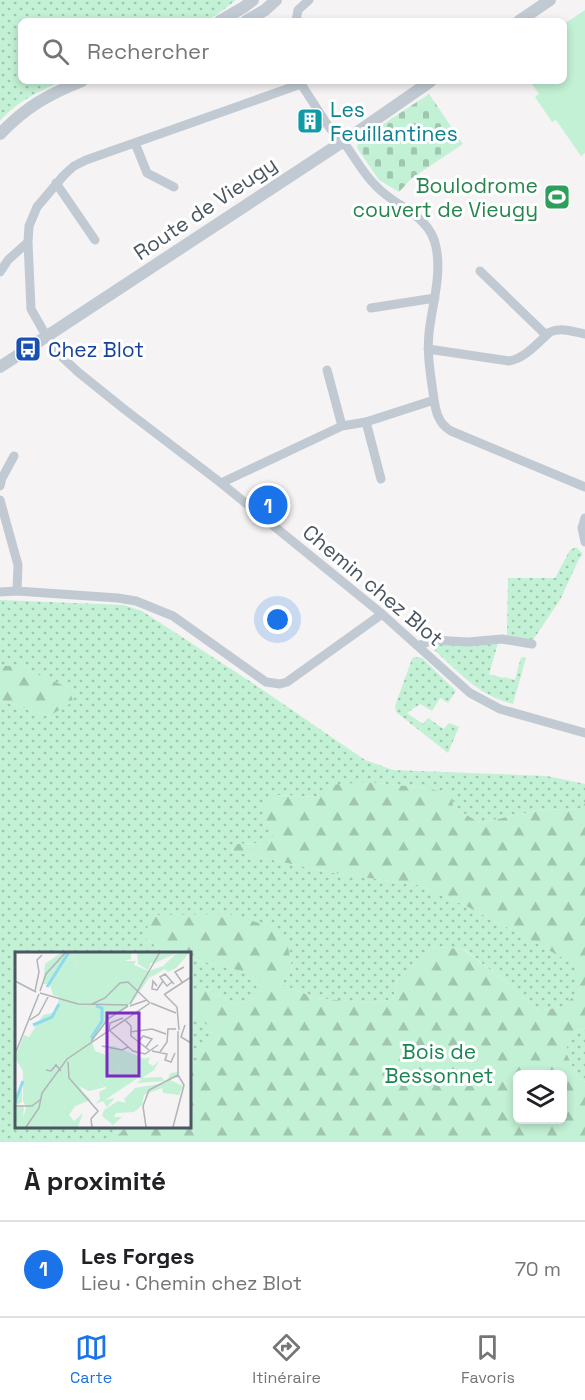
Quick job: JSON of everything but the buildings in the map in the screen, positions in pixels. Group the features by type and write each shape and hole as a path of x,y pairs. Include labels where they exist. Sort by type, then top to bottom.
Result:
{"street":[{"path":"225,18 253,0"},
{"path":"252,18 267,10 276,0"},
{"path":"297,18 298,10 309,0"},
{"path":"523,18 550,0"},
{"path":"0,134 16,117 41,99 75,84"},
{"name":"Chemin chez Blot","path":"295,84 74,166 56,183 37,207 29,226 30,304 33,315 63,358 78,372 382,614 470,693 500,709 585,733"},
{"path":"301,84 334,134 369,179 379,189 416,214 436,243 438,255 435,298 428,349 434,400 441,424 450,431 585,487"},
{"name":"Route de Vieugy","path":"0,367 427,84"},
{"path":"135,143 147,173 174,187"},
{"path":"56,183 95,240"},
{"path":"0,272 8,260 28,242"},
{"path":"480,271 546,335"},
{"path":"371,308 435,298"},
{"path":"428,349 509,361 524,356 554,330 585,334"},
{"path":"327,370 342,426"},
{"path":"220,483 342,426 366,422 434,400"},
{"path":"366,422 381,479"},
{"path":"0,486 14,456"},
{"path":"0,500 18,565 17,591"},
{"path":"585,518 582,528 585,542"},
{"path":"0,592 17,591 136,601 173,616 266,682 280,684 287,682 382,614"},
{"path":"418,646 432,640 468,642 502,639 532,644"}],"green space":[{"path":"0,0 236,0 211,18 18,18 18,84 56,84 29,97 0,121"},
{"path":"585,10 585,153 581,156 556,120 552,122 535,97 539,94 532,84 567,84 567,22"},
{"path":"429,94 463,144 412,178 399,192 379,180 357,148 359,140"},
{"path":"576,547 583,554 560,600 533,640 507,635 508,578 555,578 570,550"},
{"path":"0,600 124,605 142,611 365,760 393,770 547,776 585,784 585,803 580,810 554,809 480,823 453,807 452,794 427,788 367,782 318,797 277,795 264,822 276,834 266,843 238,844 231,851 334,873 418,885 464,905 576,965 579,992 561,1007 538,1011 464,949 434,947 397,980 393,999 371,1003 315,998 281,984 292,970 288,946 146,939 165,952 15,952 15,1127 127,1127 110,1142 0,1142 0,700 49,716 19,666 0,666"},
{"path":"498,643 489,674 515,680 521,657 526,658 513,704 478,688 431,647 431,644"},
{"path":"414,657 422,658 456,691 448,703 440,698 432,711 420,704 407,713 423,724 428,718 444,729 449,723 459,727 448,753 396,712 395,706"},
{"path":"0,666 19,666 69,688 73,702 49,716 0,700"},
{"name":"Bois de Bessonnet","path":"367,782 427,788 452,794 453,807 480,823 554,809 580,810 585,803 585,1030 577,1029 565,1050 576,1075 585,1082 585,1142 110,1142 127,1127 190,1127 190,1067 197,1061 197,1054 212,1032 208,1025 197,1019 191,1005 193,995 202,989 211,991 234,1004 255,998 261,991 261,982 250,973 190,958 190,952 165,952 146,939 148,923 157,915 229,914 273,927 288,946 292,970 281,984 315,998 371,1003 393,999 397,980 434,947 463,949 512,987 538,1011 561,1007 579,992 575,965 464,905 418,885 334,873 231,851 238,844 266,843 275,834 264,822 263,808 276,795 318,797 329,785"},
{"path":"190,958 250,973 261,982 261,991 255,998 245,1002 234,1004 211,991 202,989 193,995 212,1032 197,1061 190,1067"},
{"path":"577,1029 585,1030 585,1082 576,1075 565,1050"}],"place":[{"name":"Les Feuillantines","path":"310,121"},
{"name":"Boulodrome couvert de Vieugy","path":"557,197"},
{"name":"Chez Blot","path":"28,349"},
{"name":"Les Forges","path":"268,505"}]}
